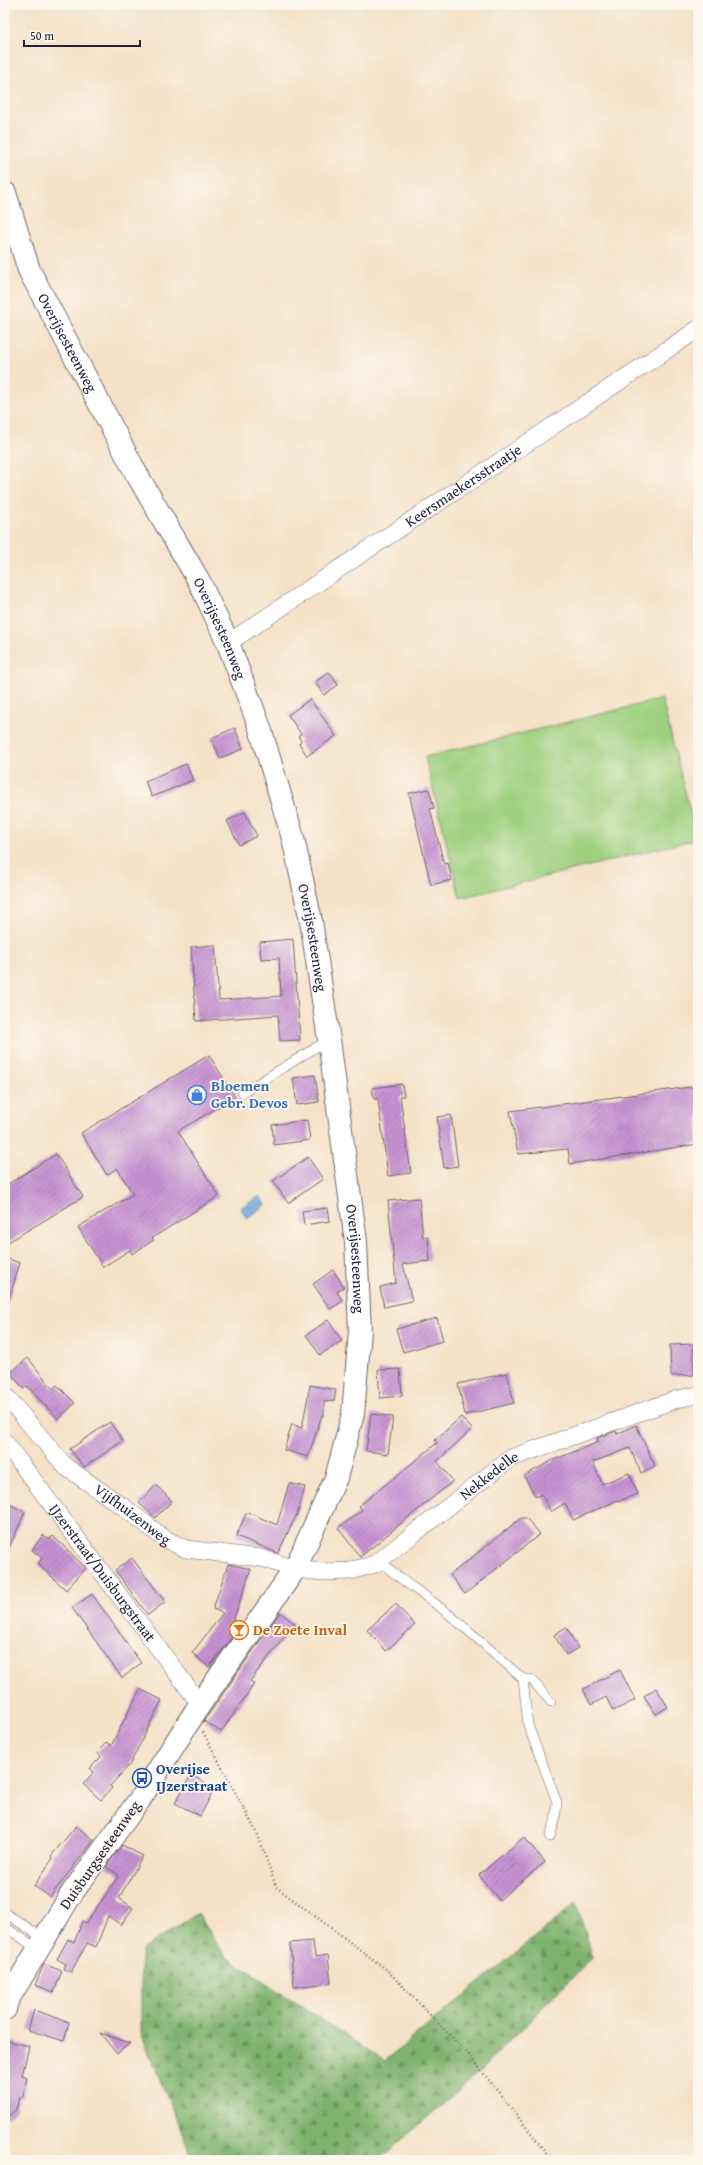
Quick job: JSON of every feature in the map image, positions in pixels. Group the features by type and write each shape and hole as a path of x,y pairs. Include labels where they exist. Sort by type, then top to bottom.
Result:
{"street":[{"name":"Overijsesteenweg","path":"8,188 30,270 136,473 199,581 228,643 260,728 293,838 311,921 330,1040 356,1242 360,1324 358,1373 352,1414 336,1478 295,1569 197,1709"},
{"name":"Keersmaekersstraatje","path":"228,643 698,329"},
{"name":"Vijfhuizenweg","path":"5,1395 66,1467 125,1508 165,1539 186,1549 261,1558 295,1569"},
{"name":"Nekkedelle","path":"295,1569 322,1572 350,1571 375,1564 511,1458 677,1399 698,1395"},
{"name":"IJzerstraat/Duisburgstraat","path":"5,1442 197,1709"},
{"name":"Duisburgsesteenweg","path":"5,2009 7,2002 72,1893 140,1799 197,1709"}],"lane":[{"path":"242,1093 330,1040"},
{"path":"380,1560 392,1574 414,1586 462,1624 523,1679 528,1725 557,1802 555,1821 550,1837"},
{"path":"523,1679 531,1679 551,1702"},
{"path":"5,1913 42,1944"},
{"path":"5,1927 42,1944"}],"path":[{"path":"5,153 8,188"},
{"path":"197,1709 258,1834 276,1887 386,1969 469,2055 552,2160"}],"green space":[{"path":"662,699 697,839 460,898 425,757"},
{"path":"576,1903 593,1957 481,2070 379,2160 193,2160 141,2033 141,1950 198,1913 225,1956 385,2061"}],"water":[{"path":"260,1196 266,1205 247,1218 240,1208"}],"building":[{"path":"329,672 338,685 324,695 315,682"},
{"path":"310,699 336,736 307,756 299,743 301,741 298,736 301,734 288,715"},
{"path":"235,728 243,749 220,758 211,738"},
{"path":"186,764 193,780 152,797 145,781"},
{"path":"429,789 434,808 430,809 444,864 448,863 452,880 431,885 409,793"},
{"path":"245,812 257,836 239,845 227,821"},
{"path":"293,939 300,1040 280,1041 278,1015 196,1021 191,947 215,945 219,1000 281,996 279,958 261,959 260,942"},
{"path":"209,1055 235,1097 178,1131 219,1196 152,1238 154,1240 132,1254 130,1250 103,1267 78,1227 133,1194 117,1168 107,1175 81,1133"},
{"path":"315,1075 319,1102 297,1105 293,1078"},
{"path":"402,1084 404,1096 400,1096 411,1173 388,1176 378,1099 374,1099 372,1088"},
{"path":"698,1086 698,1144 570,1164 568,1149 518,1154 510,1111"},
{"path":"451,1115 458,1166 444,1168 437,1117"},
{"path":"307,1120 310,1140 274,1145 272,1125"},
{"path":"56,1154 83,1197 5,1244 5,1186"},
{"path":"308,1157 323,1179 288,1203 273,1181"},
{"path":"419,1198 423,1237 428,1237 430,1261 403,1264 412,1301 384,1307 380,1287 396,1283 388,1201"},
{"path":"328,1208 330,1221 304,1225 302,1211"},
{"path":"5,1258 20,1263 8,1302 5,1302"},
{"path":"333,1270 344,1287 337,1292 343,1301 330,1309 313,1284"},
{"path":"437,1318 443,1341 403,1352 396,1329"},
{"path":"328,1320 342,1341 320,1355 306,1335"},
{"path":"693,1344 694,1375 671,1376 670,1345"},
{"path":"28,1358 53,1389 57,1385 75,1403 58,1419 27,1386 24,1389 10,1373"},
{"path":"400,1369 402,1396 380,1398 378,1370"},
{"path":"507,1373 514,1403 465,1415 458,1384"},
{"path":"310,1385 336,1390 334,1401 324,1402 324,1416 322,1415 308,1457 284,1450 292,1424 302,1428"},
{"path":"371,1414 393,1417 388,1454 366,1451"},
{"path":"461,1417 472,1429 437,1461 453,1481 360,1557 338,1528 362,1510 359,1506 437,1443 435,1440"},
{"path":"110,1422 123,1441 84,1467 70,1449"},
{"path":"636,1425 655,1466 641,1473 630,1448 593,1462 602,1484 629,1473 638,1494 619,1501 618,1500 573,1520 565,1503 551,1512 541,1494 536,1497 524,1476 553,1460 599,1442 597,1438 616,1431 617,1434"},
{"path":"289,1483 305,1487 298,1512 278,1553 236,1536 247,1512 277,1525"},
{"path":"156,1485 172,1501 155,1518 139,1503"},
{"path":"5,1502 25,1512 5,1557"},
{"path":"521,1518 526,1518 540,1534 465,1594 450,1575"},
{"path":"43,1535 50,1539 53,1536 86,1568 66,1590 38,1564 42,1558 32,1550"},
{"path":"132,1558 165,1602 148,1615 115,1570"},
{"path":"228,1564 251,1569 229,1633 233,1636 209,1667 192,1653 223,1613 213,1609"},
{"path":"92,1594 141,1663 122,1678 72,1608"},
{"path":"396,1604 415,1625 386,1651 367,1630"},
{"path":"280,1612 295,1624 250,1681 254,1684 221,1732 204,1721"},
{"path":"566,1627 578,1648 566,1655 554,1635"},
{"path":"620,1670 635,1700 613,1711 606,1697 591,1705 583,1689"},
{"path":"656,1688 668,1707 656,1714 644,1696"},
{"path":"140,1689 162,1700 130,1764 110,1786 112,1788 101,1800 83,1784 94,1772 90,1768 101,1757 97,1752 107,1742 111,1746"},
{"path":"191,1775 215,1788 200,1816 175,1803"},
{"path":"76,1826 94,1840 50,1897 34,1886 53,1858 51,1856"},
{"path":"524,1837 545,1862 499,1900 479,1875"},
{"path":"122,1845 143,1856 119,1898 133,1908 121,1925 108,1916 96,1947 87,1943 71,1972 64,1969 66,1964 57,1959 68,1939 74,1943 82,1921 86,1923 119,1875 106,1867"},
{"path":"313,1941 315,1957 328,1955 331,1983 294,1987 290,1943"},
{"path":"44,1964 62,1971 54,1992 35,1985"},
{"path":"34,2010 69,2022 64,2041 28,2030"},
{"path":"100,2033 130,2043 117,2054"},
{"path":"8,2041 29,2046 22,2076 27,2078 23,2097 19,2097 16,2110 5,2119 5,2051"}],"place":[{"name":"Bloemen Gebr. Devos","path":"197,1095"},
{"name":"De Zoete Inval","path":"239,1630"},
{"name":"Overijse IJzerstraat","path":"142,1778"}]}
